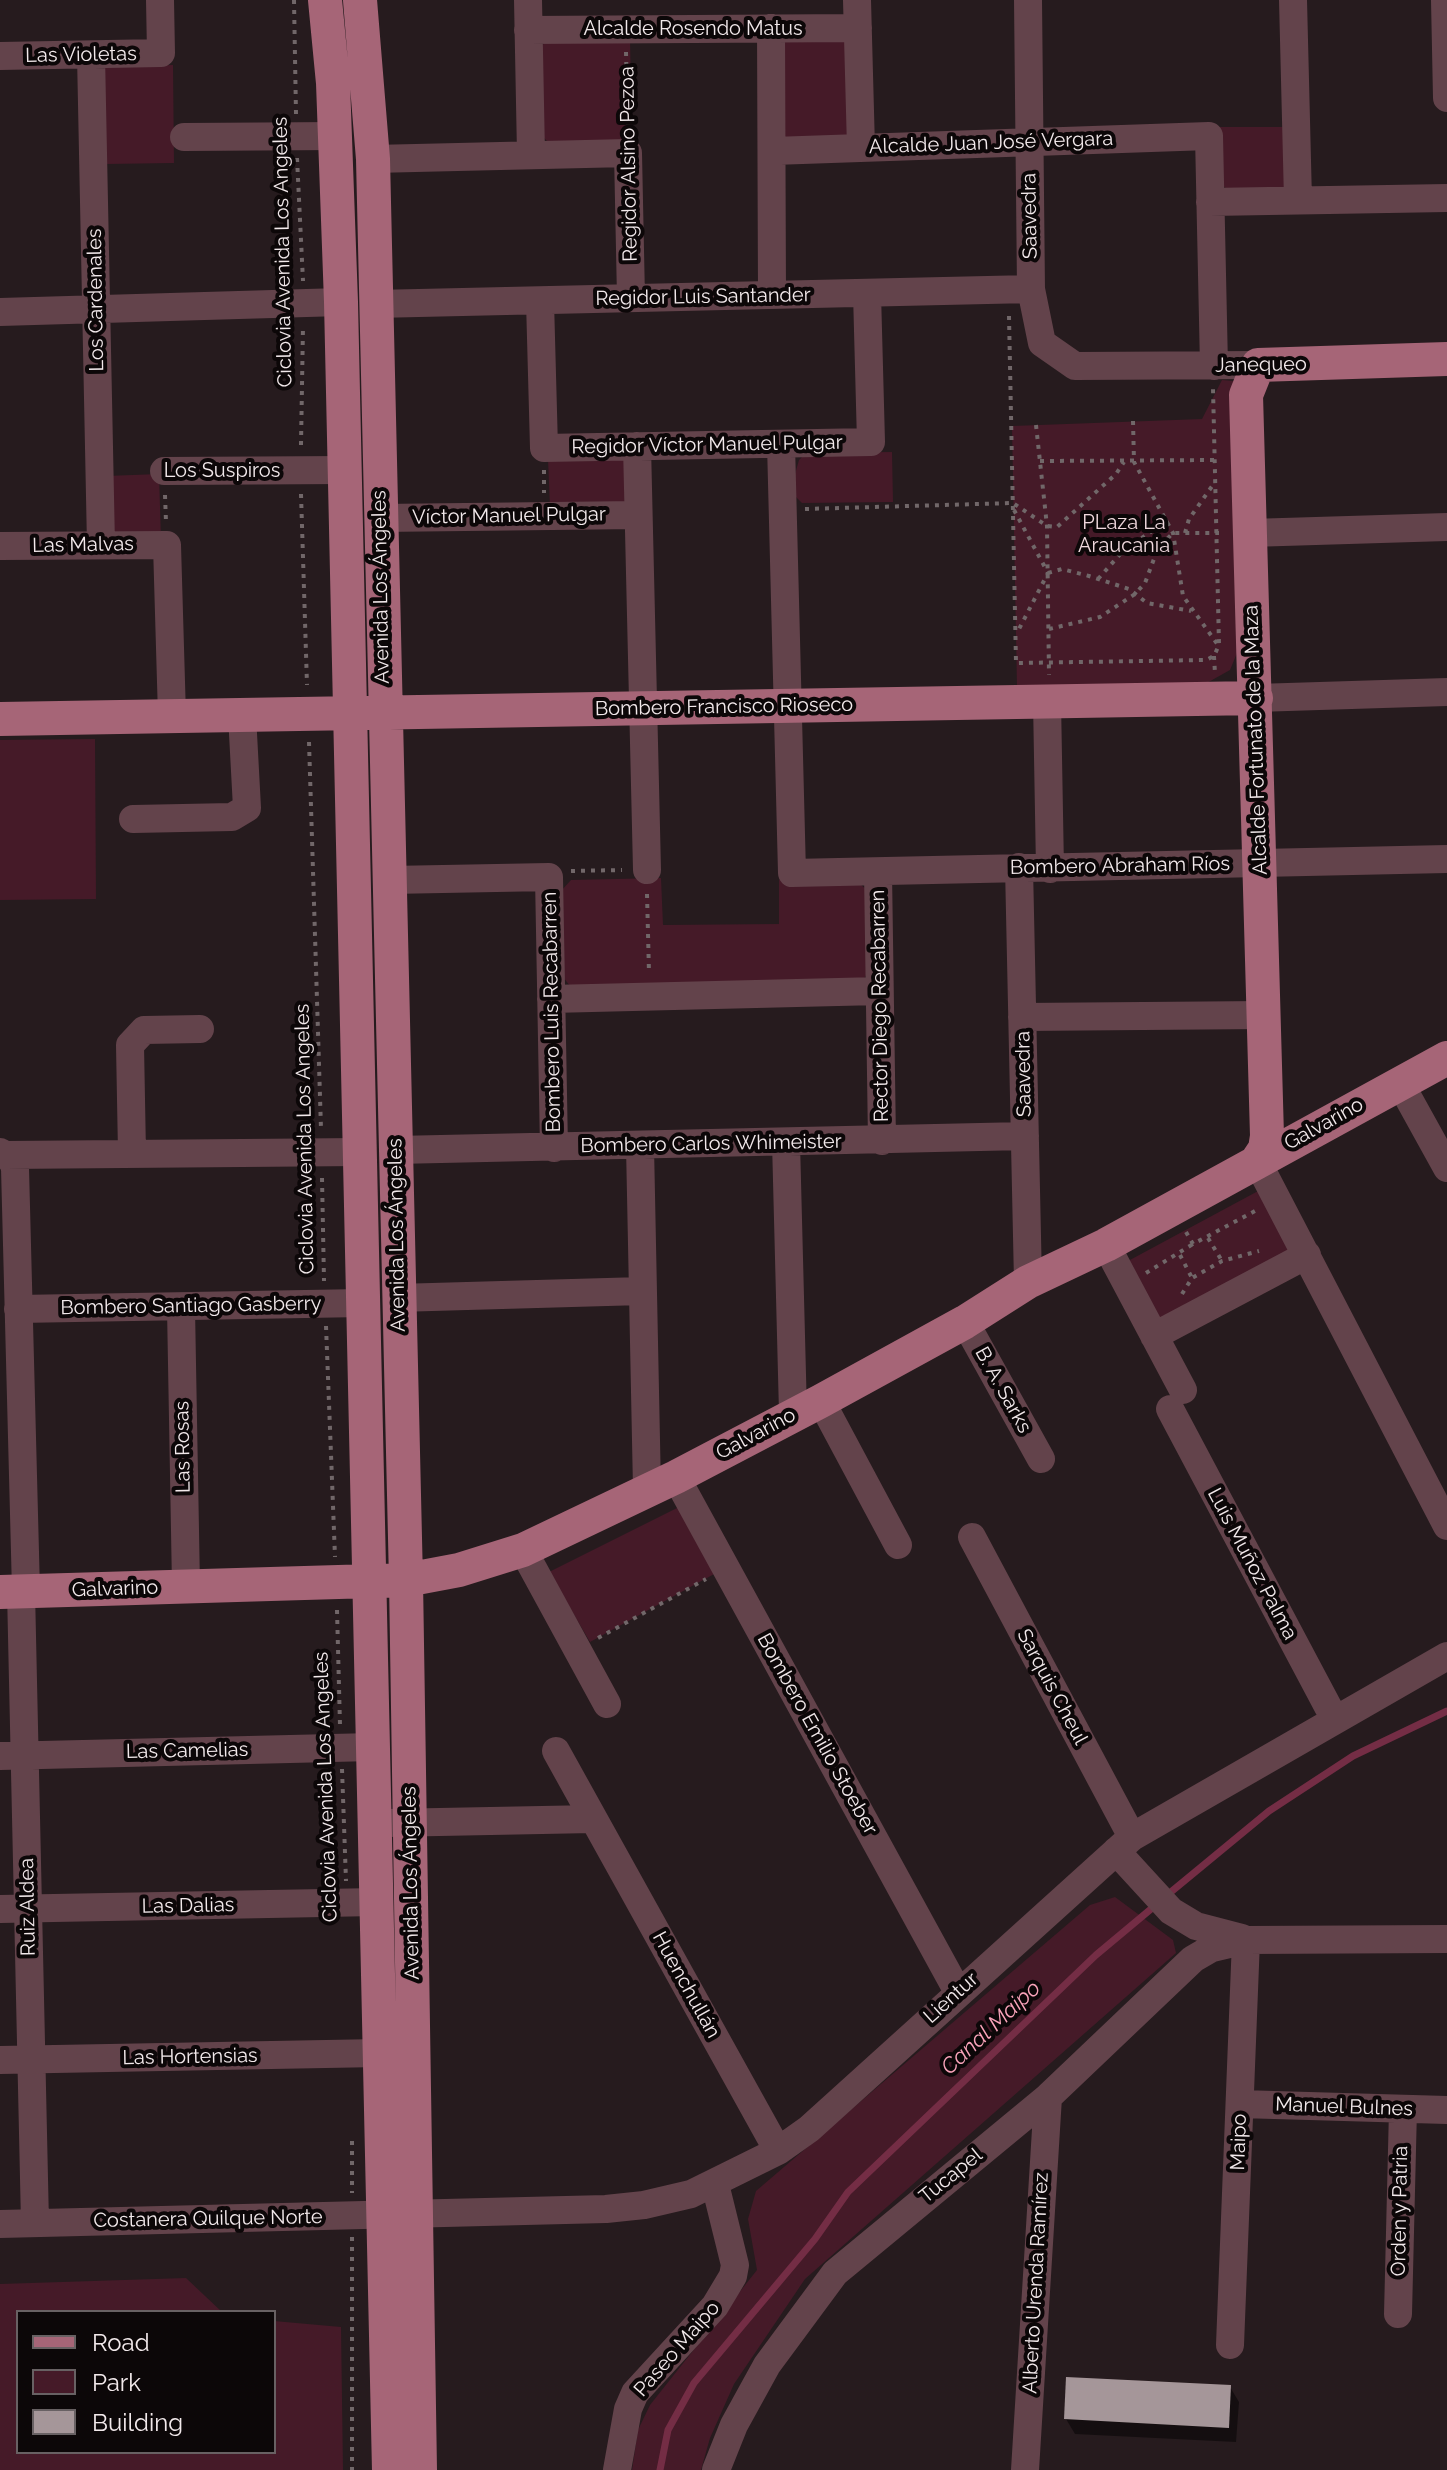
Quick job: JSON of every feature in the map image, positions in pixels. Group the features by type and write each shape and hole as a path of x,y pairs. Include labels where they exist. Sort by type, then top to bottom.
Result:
{"main road":[{"name":"Avenida Los Ángeles","path":"325,0 336,136 341,302 370,1581 357,1747 375,1823 362,1902 380,2053 389,2470"},
{"name":"Avenida Los Ángeles","path":"360,0 373,159 410,1822 384,2214 420,2470"},
{"name":"Janequeo","path":"1258,365 1447,359"},
{"name":"Alcalde Fortunato de la Maza","path":"1257,1161 1265,1149 1267,1119 1256,698 1233,533 1246,395 1258,365"},
{"name":"Bombero Francisco Rioseco","path":"0,719 1256,698"},
{"name":"Galvarino","path":"16,1592 406,1580 459,1570 523,1550 807,1407 965,1322 1028,1282 1106,1245 1447,1058"},
{"path":"1267,1119 1276,1141 1298,1139"}],"street":[{"name":"Las Violetas","path":"0,56 161,53 160,0"},
{"path":"528,0 531,154"},
{"name":"Saavedra","path":"1028,0 1029,142 1020,289 1042,343 1075,366"},
{"path":"1293,0 1298,200"},
{"path":"1445,0 1447,98"},
{"path":"857,14 861,148"},
{"name":"Alcalde Rosendo Matus","path":"528,30 771,28 857,14"},
{"path":"771,28 772,295"},
{"name":"Los Cardenales","path":"91,55 101,545"},
{"path":"184,137 336,136"},
{"name":"Alcalde Juan José Vergara","path":"773,151 1209,136 1210,202"},
{"path":"373,159 628,153"},
{"name":"Regidor Alsino Pezoa","path":"628,153 631,298"},
{"path":"1214,366 1210,202 1447,198"},
{"name":"Regidor Luis Santander","path":"375,304 1020,289"},
{"name":"Regidor Víctor Manuel Pulgar","path":"544,448 871,442 867,293"},
{"path":"540,301 544,448"},
{"path":"0,312 341,302"},
{"name":"Janequeo","path":"1075,366 1258,365"},
{"path":"781,444 788,706"},
{"path":"637,446 647,870"},
{"name":"Los Suspiros","path":"164,471 345,470"},
{"name":"Víctor Manuel Pulgar","path":"380,518 637,515"},
{"path":"1233,533 1447,527"},
{"path":"167,545 172,716"},
{"name":"Las Malvas","path":"0,546 167,545"},
{"name":"Bombero Francisco Rioseco","path":"1256,698 1447,692"},
{"path":"1047,701 1050,869"},
{"name":"Bombero Abraham Ríos","path":"788,706 792,873 1447,859"},
{"path":"133,819 232,817 247,808 242,715"},
{"name":"Saavedra","path":"1019,867 1028,1282"},
{"name":"Rector Diego Recabarren","path":"878,872 882,1141"},
{"path":"390,880 549,877"},
{"name":"Bombero Luis Recabarren","path":"549,877 554,1148"},
{"path":"551,999 879,991"},
{"path":"1022,1017 1264,1015"},
{"path":"132,1153 130,1045 144,1030 200,1029"},
{"path":"1400,1083 1447,1168"},
{"name":"Bombero Carlos Whimeister","path":"396,1150 1025,1136"},
{"path":"786,1142 807,1407 898,1545"},
{"name":"Bombero Emilio Stoeber","path":"640,1146 642,1291 661,1483 726,1568 958,1992"},
{"path":"3,1154 360,1152"},
{"name":"Ruiz Aldea","path":"3,1154 15,1168 18,1309 11,1433 16,1592 12,1756 28,1909 35,2223"},
{"path":"1257,1161 1447,1526"},
{"name":"Luis Muñoz Palma","path":"1106,1245 1154,1336 1177,1400 1334,1718"},
{"path":"1154,1336 1307,1255"},
{"path":"397,1298 642,1291"},
{"name":"Bombero Santiago Gasberry","path":"18,1309 363,1303"},
{"name":"Las Rosas","path":"181,1308 186,1586"},
{"name":"B. A. Sarks","path":"965,1322 1041,1459"},
{"name":"Sarquis Cheul","path":"972,1537 1124,1844"},
{"path":"523,1550 607,1704"},
{"name":"Lientur","path":"384,2214 644,2205 691,2194 778,2151 809,2129 1124,1844 1334,1718 1447,1656"},
{"name":"Las Camelias","path":"12,1756 357,1747"},
{"name":"Huenchullán","path":"556,1751 778,2151"},
{"path":"375,1823 593,1819"},
{"name":"Tucapel","path":"1124,1844 1163,1902 1196,1926 1246,1940"},
{"name":"Las Dalias","path":"0,1909 362,1902"},
{"name":"Tucapel","path":"716,2470 734,2425 767,2365 835,2273 1048,2097 1193,1959 1212,1948 1246,1940 1447,1939"},
{"name":"Maipo","path":"1230,2345 1246,1940"},
{"name":"Las Hortensias","path":"0,2060 380,2053"},
{"name":"Alberto Urenda Ramírez","path":"1025,2470 1048,2097"},
{"name":"Manuel Bulnes","path":"1240,2104 1447,2110"},
{"name":"Orden y Patria","path":"1398,2314 1403,2109"},
{"name":"Paseo Maipo","path":"617,2470 628,2409 635,2393 715,2306 733,2276 735,2265 715,2184"},
{"name":"Costanera Quilque Norte","path":"0,2224 384,2214"}],"path":[{"name":"Ciclovia Avenida Los Angeles","path":"294,0 296,136 304,303 300,470 325,1304 336,1582 357,1747 362,1902"},
{"name":"Regidor Alsino Pezoa","path":"626,30 628,153"},
{"path":"1020,289 1013,506 1016,663 1206,660 1214,656 1219,645 1233,533 1216,480 1214,366"},
{"path":"1133,421 1134,462 1173,533 1183,596 1191,611 1219,645"},
{"path":"1036,425 1047,526 1050,662 1047,701"},
{"path":"544,448 545,516"},
{"path":"1040,461 1216,460"},
{"path":"783,510 1013,506 1047,526 1057,527 1116,474 1124,462"},
{"path":"164,471 167,545"},
{"path":"1184,533 1189,519 1216,480"},
{"path":"1013,506 1048,573"},
{"path":"1098,579 1123,551 1168,520"},
{"path":"1049,629 1100,617 1135,594 1145,583 1158,548 1173,533 1233,533"},
{"path":"1016,635 1048,573 1062,569 1098,579 1135,594 1147,603 1191,611"},
{"path":"549,877 560,872 647,870 650,997"},
{"path":"1126,1283 1180,1255 1193,1244 1276,1196"},
{"path":"1170,1209 1193,1244"},
{"path":"1208,1238 1222,1261"},
{"path":"1180,1255 1192,1278"},
{"path":"577,1649 726,1568"},
{"path":"351,2127 384,2214 352,2470"}],"green space":[{"path":"785,37 843,37 853,51 854,135 790,145 782,135"},
{"path":"548,38 630,38 632,143 548,142 539,133 538,51"},
{"path":"173,65 174,163 106,164 104,66"},
{"path":"1216,127 1284,127 1286,192 1230,192 1220,183"},
{"name":"PLaza La Araucania","path":"1222,380 1233,381 1237,653 1230,670 1205,684 1017,688 1012,426 1202,419"},
{"path":"892,452 893,502 802,503 795,496 795,474 799,460 806,453"},
{"path":"624,457 625,506 550,508 548,459"},
{"path":"159,474 161,539 108,540 106,476"},
{"path":"95,739 96,899 0,900 0,740"},
{"path":"661,878 663,925 779,924 779,880 854,879 867,890 868,971 861,985 574,991 563,977 561,891 571,880"},
{"path":"1260,1190 1291,1250 1159,1320 1128,1261"},
{"path":"679,1507 716,1573 590,1642 549,1572"},
{"path":"1115,1897 1173,1940 1176,1953 805,2279 734,2384 710,2438 701,2470 632,2470 638,2430 650,2405 757,2270 748,2219 756,2191 1090,1905"},
{"path":"186,2278 220,2310 16,2310 16,2454 276,2454 276,2321 341,2327 343,2470 0,2470 0,2284"}],"building":[{"path":"1066,2377 1231,2385 1229,2428 1064,2419"}],"waterway":[{"name":"Canal Maipo","path":"1166,1896 1269,1811 1353,1756 1447,1711"},
{"name":"Canal Maipo","path":"660,2470 668,2430 694,2383 815,2239 848,2192 1096,1955 1157,1904"}]}
